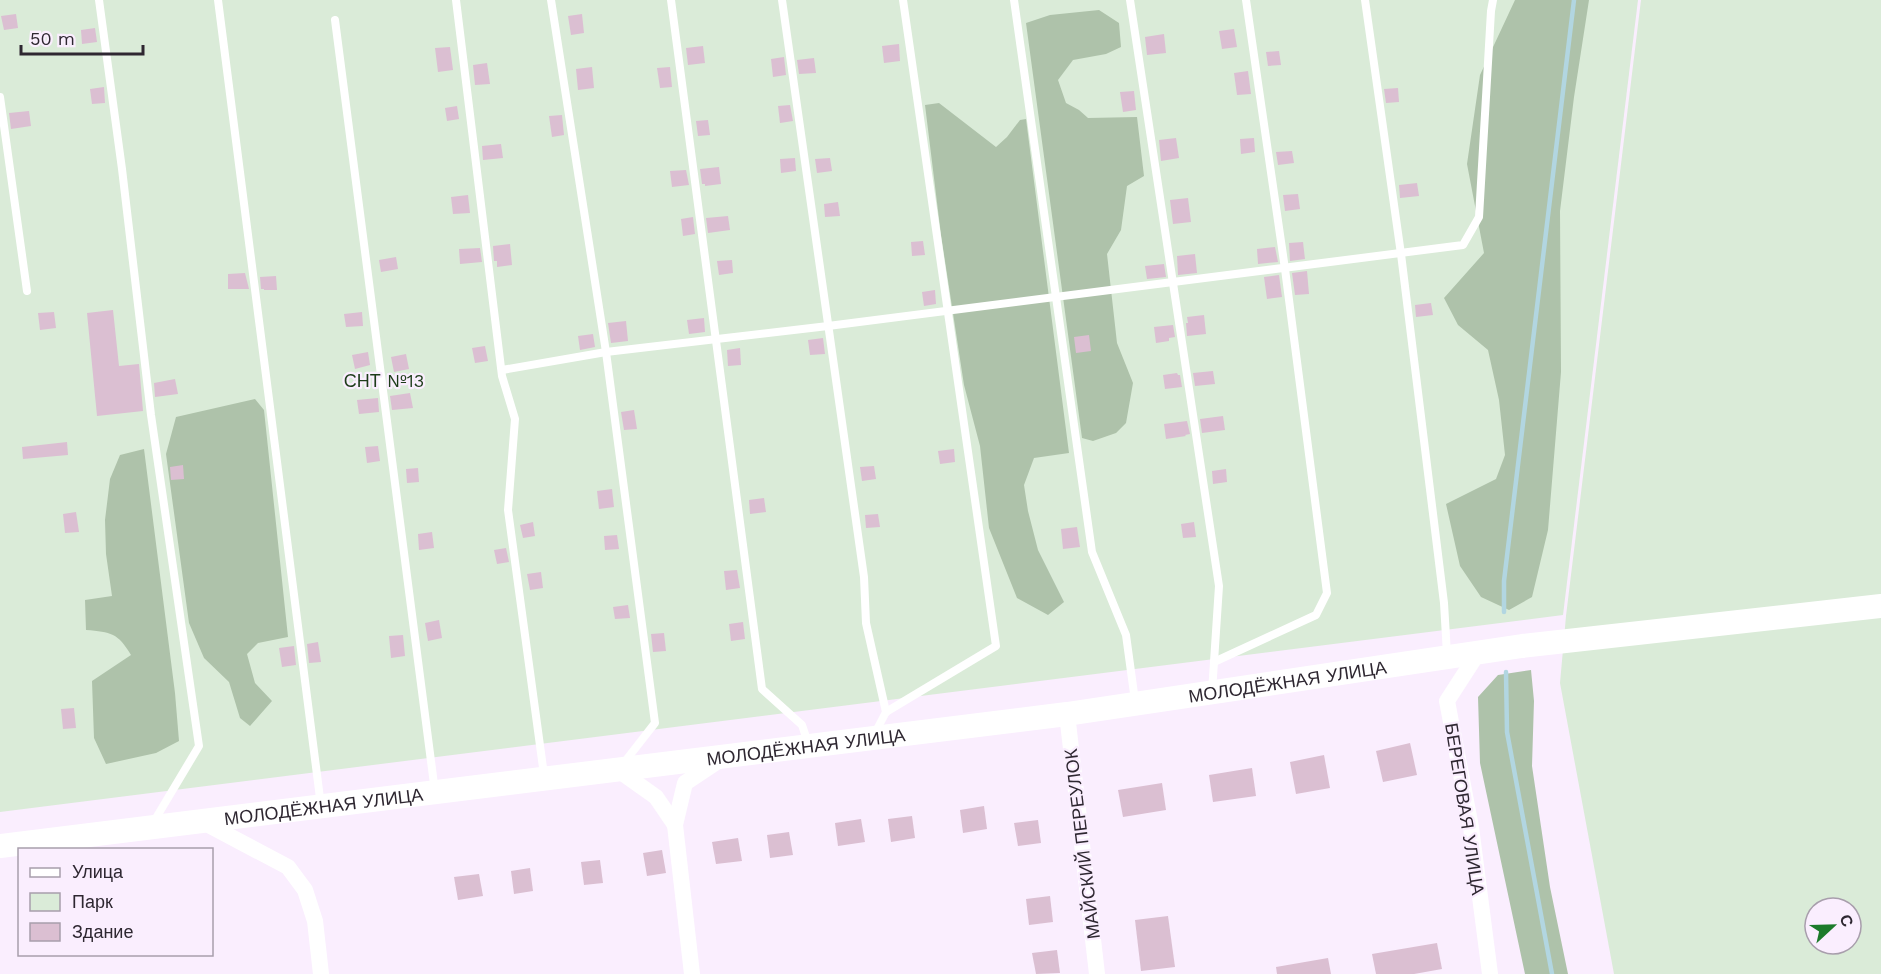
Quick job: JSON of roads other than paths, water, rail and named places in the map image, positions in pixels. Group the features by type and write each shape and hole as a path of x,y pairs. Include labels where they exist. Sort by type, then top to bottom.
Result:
{"street":[{"name":"МОЛОДЁЖНАЯ УЛИЦА","path":"0,846 1067,714 1522,646 1881,606"},
{"name":"БЕРЕГОВАЯ УЛИЦА","path":"1478,652 1447,700 1471,827 1490,974"},
{"name":"МАЙСКИЙ ПЕРЕУЛОК","path":"1067,714 1097,974"},
{"path":"692,974 675,825 685,783 724,757"},
{"path":"618,770 656,797 675,825"},
{"path":"201,821 288,867 305,890 315,921 321,974"}],"lane":[{"path":"99,0 122,169 151,415 199,746 151,827"},
{"path":"218,0 321,806"},
{"path":"456,0 502,370 515,419 508,510 545,778"},
{"path":"552,0 606,352 655,723 618,770"},
{"path":"671,0 762,690 802,725 809,746"},
{"path":"782,0 864,577 866,623 886,712"},
{"path":"872,738 886,712 996,646 903,0"},
{"path":"1014,0 1092,552 1126,635 1136,704"},
{"path":"1130,0 1219,586 1212,693"},
{"path":"1214,662 1316,615 1327,593 1286,268 1246,0"},
{"path":"1365,0 1401,254 1444,603 1447,657"},
{"path":"502,370 606,352 1463,245 1479,217 1493,0"},
{"path":"335,20 435,792"},
{"path":"0,97 27,291"}],"waterway":[{"path":"1504,612 1504,581 1574,0"},
{"path":"1506,672 1507,732 1552,974"}],"park label":[{"name":"СНТ №13","path":"384,380"}]}
